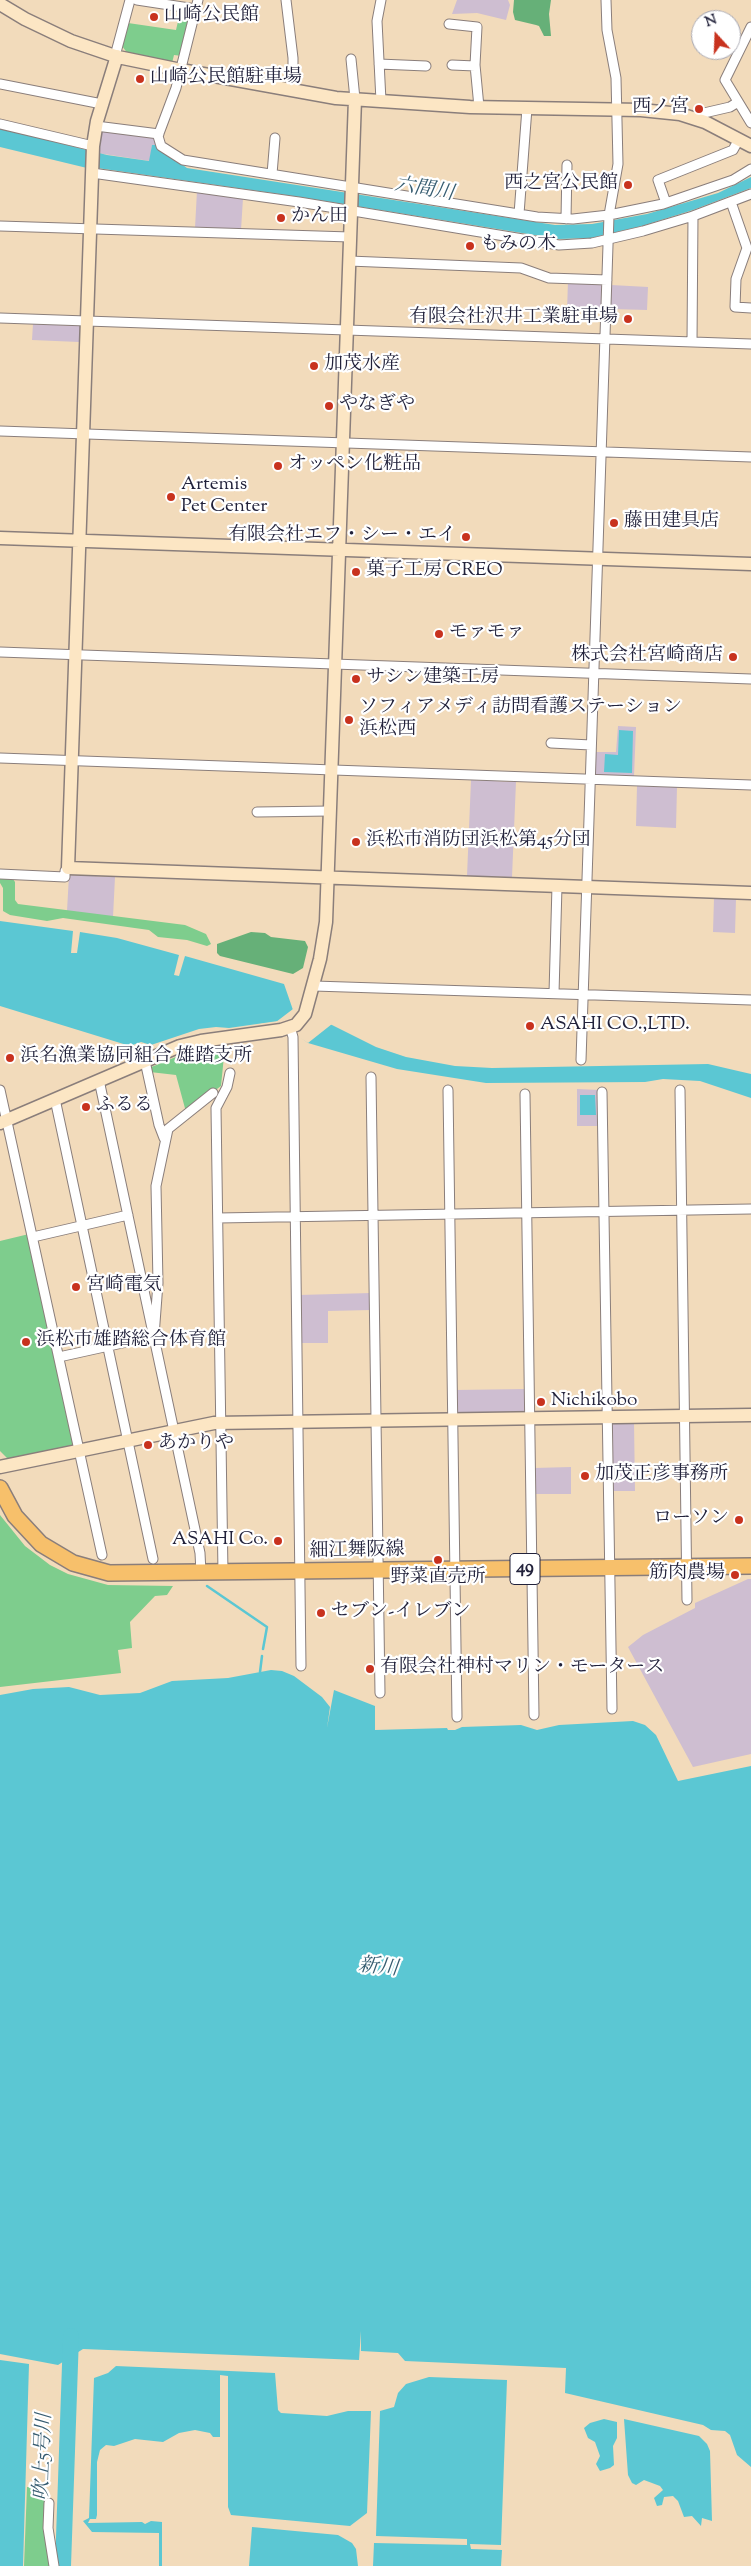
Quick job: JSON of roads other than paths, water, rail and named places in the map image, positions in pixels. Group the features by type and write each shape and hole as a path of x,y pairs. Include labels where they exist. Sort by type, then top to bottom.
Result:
{"main road":[{"name":"細江舞阪線","path":"0,1488 15,1516 27,1531 48,1550 91,1570 118,1574 751,1566"}],"street":[{"path":"0,874 65,877 65,871 68,868 93,148 96,126 130,0"},
{"path":"137,0 197,5 181,70 158,140 162,146 183,160 519,214 566,219 609,216 666,203 732,180 751,169"},
{"path":"286,0 293,58 293,90"},
{"path":"381,0 377,16 381,101"},
{"path":"581,1060 608,238 609,216 617,169 616,78 607,30 606,0"},
{"path":"0,4 63,38 116,56 181,70 355,99 479,107 617,110 680,114 701,121 751,146"},
{"path":"449,24 477,27 475,66 479,107"},
{"path":"751,27 726,74 726,85 751,123"},
{"path":"302,1666 292,1032 305,1014 314,986 325,931 350,261 355,99 352,59"},
{"path":"379,64 426,66"},
{"path":"452,64 475,66"},
{"path":"0,84 102,104"},
{"path":"701,121 704,113 730,107 738,102"},
{"path":"519,214 527,108"},
{"path":"0,124 93,148"},
{"path":"96,126 159,134"},
{"path":"272,174 276,138"},
{"path":"666,203 658,180 733,150 739,139"},
{"path":"566,219 567,166"},
{"path":"92,172 351,210 542,243 575,245 693,216 751,194"},
{"path":"731,202 746,233 747,248 736,279 735,307 751,308"},
{"path":"692,342 693,216"},
{"path":"0,226 350,237"},
{"path":"350,261 522,268 549,278 607,280"},
{"path":"0,318 751,344"},
{"path":"0,431 751,456"},
{"path":"0,538 751,564"},
{"path":"0,652 751,679"},
{"path":"551,743 591,745"},
{"path":"0,758 751,785"},
{"path":"257,812 330,811"},
{"path":"68,868 751,893"},
{"path":"554,994 557,886"},
{"path":"314,986 751,1000"},
{"path":"4,1121 144,1060 201,1041 277,1031 292,1032"},
{"path":"144,1060 159,1125 164,1138 166,1138"},
{"path":"223,1573 216,1108 224,1097 230,1074"},
{"path":"371,1077 380,1693"},
{"path":"99,1080 200,1553 200,1574"},
{"path":"0,1090 4,1121 33,1237 102,1555"},
{"path":"448,1090 457,1717"},
{"path":"680,1090 687,1600"},
{"path":"602,1092 612,1710"},
{"path":"154,1336 158,1283 156,1186 168,1129 214,1093"},
{"path":"525,1094 534,1715"},
{"path":"55,1099 126,1440 153,1559"},
{"path":"218,1218 751,1209"},
{"path":"33,1237 128,1215"},
{"path":"59,1356 154,1336"},
{"path":"0,1468 174,1430 221,1423 751,1414"},
{"path":"49,2503 48,2528 54,2566"}],"water":[{"path":"0,128 107,155 149,161 152,145 155,145 187,168 555,225 592,224 647,214 718,193 751,177 751,188 693,210 642,226 591,238 559,239 300,197 87,168 0,147"},
{"path":"619,730 633,731 632,773 604,772 605,754 618,755"},
{"path":"0,921 73,931 71,953 77,953 80,932 117,938 179,955 174,975 179,976 185,956 284,984 293,1010 332,1025 376,1047 406,1057 455,1066 492,1068 708,1064 751,1074 751,1098 700,1081 663,1079 645,1082 486,1083 397,1069 308,1043 278,1021 229,1028 199,1029 151,1045 141,1042 130,1046 0,1006"},
{"path":"580,1095 595,1095 596,1115 580,1115"},
{"name":"新川","path":"271,1670 282,1671 294,1676 322,1697 330,1707 327,1728 334,1690 375,1706 375,1730 447,1728 448,1730 455,1730 462,1727 521,1725 537,1730 559,1725 633,1721 645,1725 656,1735 678,1781 751,1766 751,2467 737,2455 730,2435 725,2431 711,2430 703,2425 565,2393 566,2368 405,2361 398,2353 361,2351 361,2331 359,2360 83,2349 58,2365 0,2354 0,1695 33,1689 69,1687 100,1695 140,1693 172,1681 228,1678"},
{"path":"0,2360 29,2364 23,2566 0,2566"},
{"path":"116,2366 275,2373 278,2410 281,2413 327,2416 348,2411 371,2411 367,2513 350,2526 231,2515 228,2507 228,2376 220,2375 220,2437 213,2437 210,2433 195,2430 179,2433 163,2442 135,2439 114,2446 106,2445 100,2450 97,2462 97,2515 96,2519 90,2519 88,2523 142,2522 145,2524 151,2521 162,2522 162,2566 159,2566 159,2533 92,2532 83,2521 89,2518 94,2378 108,2373"},
{"path":"429,2377 507,2380 501,2545 470,2544 471,2549 502,2550 501,2566 373,2566 374,2543 467,2545 467,2539 376,2536 380,2411 394,2407 398,2393 406,2384"},
{"path":"604,2419 617,2422 617,2438 613,2446 614,2465 600,2471 596,2464 600,2456 595,2442 588,2438 584,2428 590,2423"},
{"path":"624,2419 699,2436 707,2444 710,2451 712,2521 702,2518 701,2526 692,2516 684,2517 678,2501 673,2496 664,2497 662,2505 657,2506 654,2498 663,2490 660,2486 644,2480 636,2485 632,2483 628,2475"},
{"path":"252,2527 338,2535 352,2543 356,2549 358,2566 249,2566"}],"waterway":[{"path":"207,1586 267,1627 263,1649"},
{"path":"260,1672 262,1656"},
{"name":"吹上5号川","path":"63,2566 71,2336"}],"place":[{"name":"山崎公民館","path":"154,17"},
{"name":"山崎公民館駐車場","path":"140,79"},
{"name":"西ノ宮","path":"699,109"},
{"name":"西之宮公民館","path":"628,185"},
{"name":"かん田","path":"281,218"},
{"name":"もみの木","path":"470,246"},
{"name":"有限会社沢井工業駐車場","path":"628,319"},
{"name":"加茂水産","path":"314,366"},
{"name":"やなぎや","path":"329,406"},
{"name":"オッペン化粧品","path":"278,466"},
{"name":"Artemis Pet Center","path":"171,497"},
{"name":"藤田建具店","path":"614,523"},
{"name":"有限会社エフ・シー・エイ","path":"466,537"},
{"name":"菓子工房 CREO","path":"356,572"},
{"name":"モァモァ","path":"439,634"},
{"name":"株式会社宮崎商店","path":"733,657"},
{"name":"サシン建築工房","path":"356,679"},
{"name":"ソフィアメディ訪問看護ステーション 浜松西","path":"349,720"},
{"name":"浜松市消防団浜松第45分団","path":"356,842"},
{"name":"ASAHI CO.,LTD.","path":"530,1026"},
{"name":"浜名漁業協同組合 雄踏支所","path":"10,1058"},
{"name":"ふるる","path":"86,1107"},
{"name":"宮崎電気","path":"76,1287"},
{"name":"浜松市雄踏総合体育館","path":"26,1342"},
{"name":"Nichikobo","path":"541,1402"},
{"name":"あかりや","path":"148,1445"},
{"name":"加茂正彦事務所","path":"585,1476"},
{"name":"ローソン","path":"739,1520"},
{"name":"ASAHI Co.","path":"278,1541"},
{"name":"野菜直売所","path":"438,1560"},
{"name":"筋肉農場","path":"735,1575"},
{"name":"セブン-イレブン","path":"321,1613"},
{"name":"有限会社神村マリン・モータース","path":"370,1669"}],"water label":[{"name":"六間川","path":"424,191"}]}
